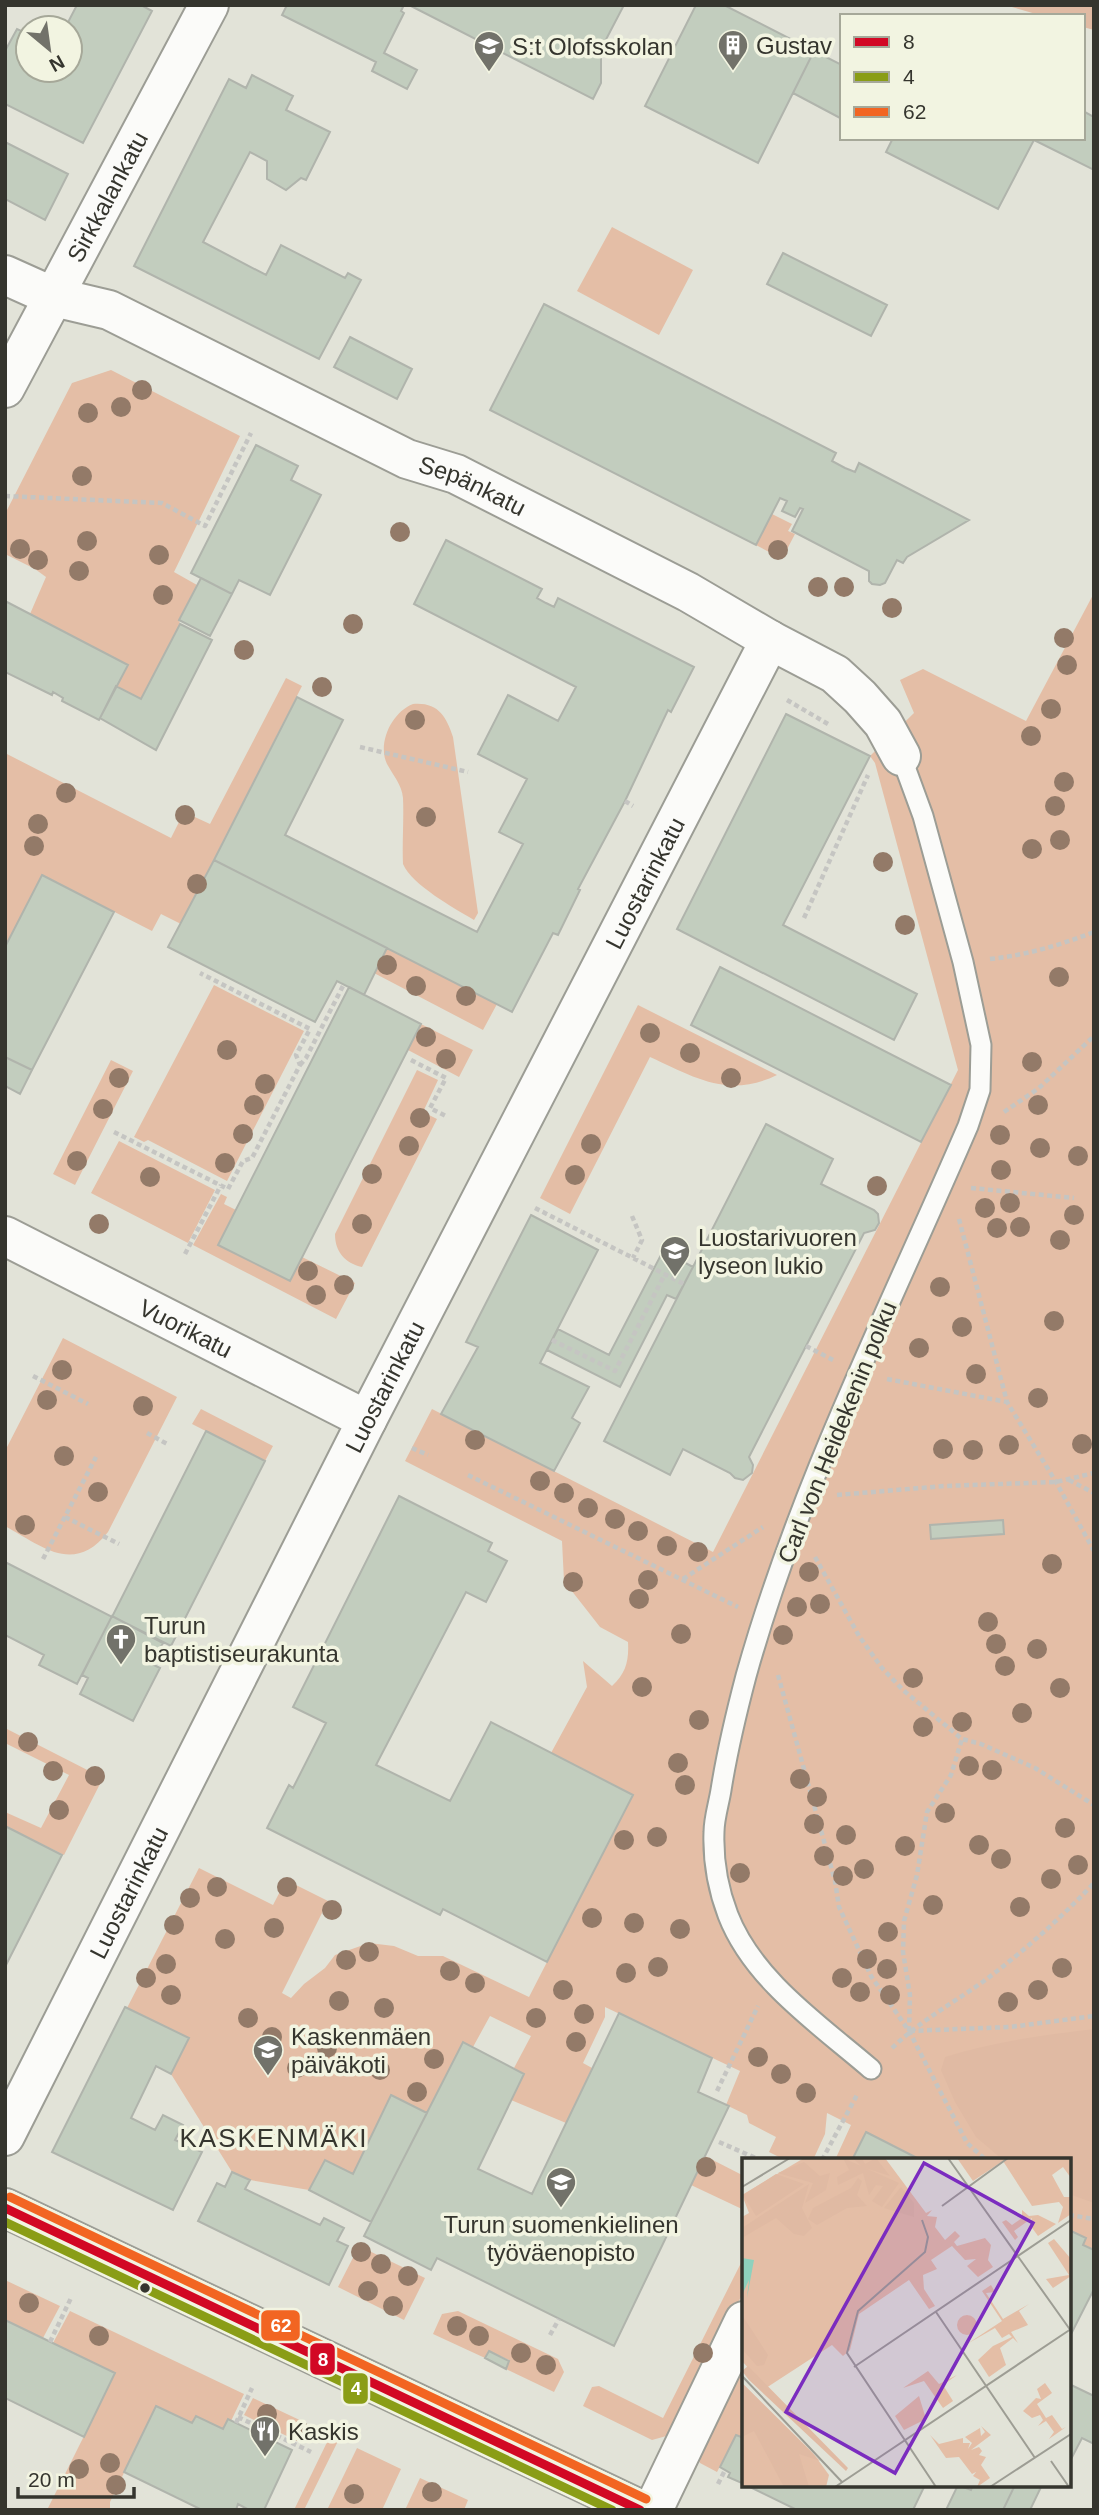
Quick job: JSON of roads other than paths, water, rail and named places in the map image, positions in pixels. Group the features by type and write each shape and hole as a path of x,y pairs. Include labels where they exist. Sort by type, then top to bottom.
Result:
{"street":[{"name":"Sirkkalankatu","path":"5,388 209,5"},
{"name":"Sepänkatu","path":"5,275 54,297 108,310 407,459 456,474 688,592 835,674 860,696 883,723 887,760"},
{"name":"Luostarinkatu","path":"5,2136 367,1420 770,640"},
{"name":"Vuorikatu","path":"5,1236 367,1420"},
{"path":"5,2208 641,2510"},
{"path":"653,2510 742,2325"}],"lane":[{"name":"Carl von Heidekenin polku","path":"871,2069 782,1992 751,1957 728,1916 717,1877 714,1831 738,1704 760,1628 797,1521 859,1373 943,1185 980,1090 981,1045 963,962 923,816 887,760"}],"place":[{"name":"Gustav","path":"733,72"},
{"name":"S:t Olofsskolan","path":"489,73"},
{"name":"Luostarivuoren lyseon lukio","path":"675,1278"},
{"name":"Turun baptistiseurakunta","path":"121,1666"},
{"name":"Kaskenmäen päiväkoti","path":"268,2077"},
{"name":"Turun suomenkielinen työväenopisto","path":"561,2209"},
{"name":"Kaskis","path":"265,2458"}],"district":[{"name":"KASKENMÄKI","path":"274,2138"}]}
